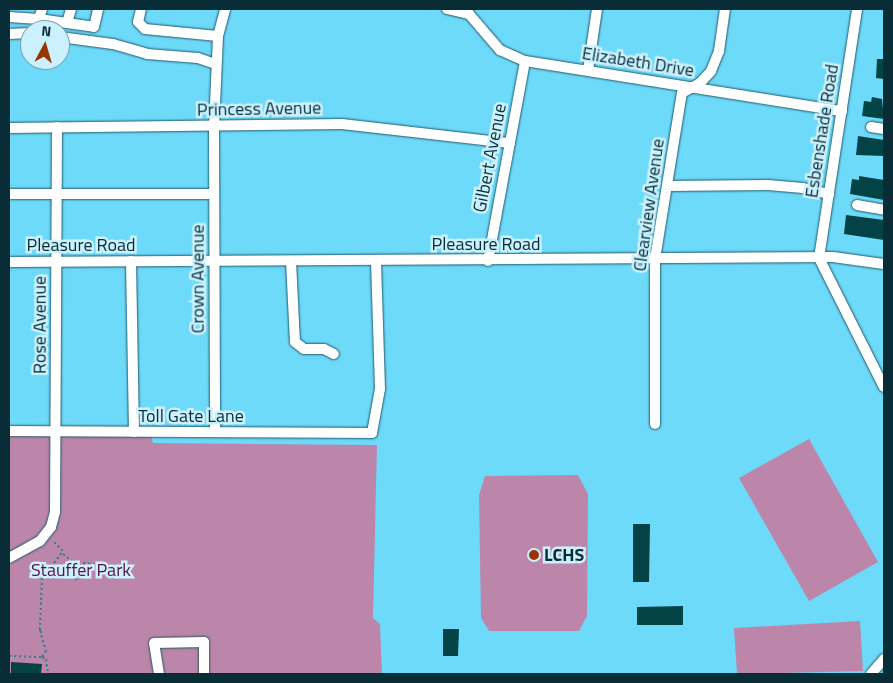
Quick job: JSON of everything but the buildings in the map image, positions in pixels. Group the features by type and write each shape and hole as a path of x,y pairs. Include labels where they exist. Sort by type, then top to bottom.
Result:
{"street":[{"path":"70,23 94,27 98,9"},
{"path":"141,9 138,22 145,29 218,36"},
{"name":"Crown Avenue","path":"215,432 215,62 218,36 225,9"},
{"name":"Elizabeth Drive","path":"448,9 470,11 500,50 525,61 842,111"},
{"path":"588,70 597,9"},
{"name":"Clearview Avenue","path":"655,424 655,259 682,93 707,77 713,66 725,9"},
{"name":"Esbenshade Road","path":"819,258 857,9"},
{"path":"9,16 40,14 59,20"},
{"path":"70,38 113,44 147,54 191,57 215,62"},
{"name":"Gilbert Avenue","path":"488,261 525,61"},
{"name":"Princess Avenue","path":"9,128 342,124 510,143"},
{"name":"Rose Avenue","path":"45,534 55,512 57,127"},
{"path":"872,127 884,129"},
{"path":"667,186 768,186 803,188 829,194"},
{"path":"9,194 214,194"},
{"path":"857,205 884,210"},
{"path":"819,258 884,387"},
{"name":"Pleasure Road","path":"9,262 842,258 884,264"},
{"path":"131,261 134,432"},
{"path":"290,261 294,342 304,349 324,349 334,354"},
{"name":"Toll Gate Lane","path":"9,432 372,433 380,389 376,261"},
{"path":"9,558 40,541 45,534"},
{"path":"159,674 154,643 204,642 204,674"},
{"path":"871,674 884,659"}],"path":[{"path":"45,534 62,550 62,554 76,562 106,565 113,571 116,580"},
{"path":"42,657 46,652 40,630 42,576 62,554"},
{"path":"76,562 76,580"},
{"path":"9,656 42,657 46,659 48,674"},
{"path":"42,668 47,668"}],"green space":[{"name":"Stauffer Park","path":"9,431 150,432 153,443 377,445 373,618 380,624 382,674 9,674"},
{"path":"809,439 878,562 809,601 739,478"},
{"name":"LCHS","path":"578,475 588,494 587,616 579,631 489,631 481,618 479,495 485,476"},
{"path":"860,621 863,671 737,674 734,628"}],"place":[{"name":"LCHS","path":"534,555"}]}
